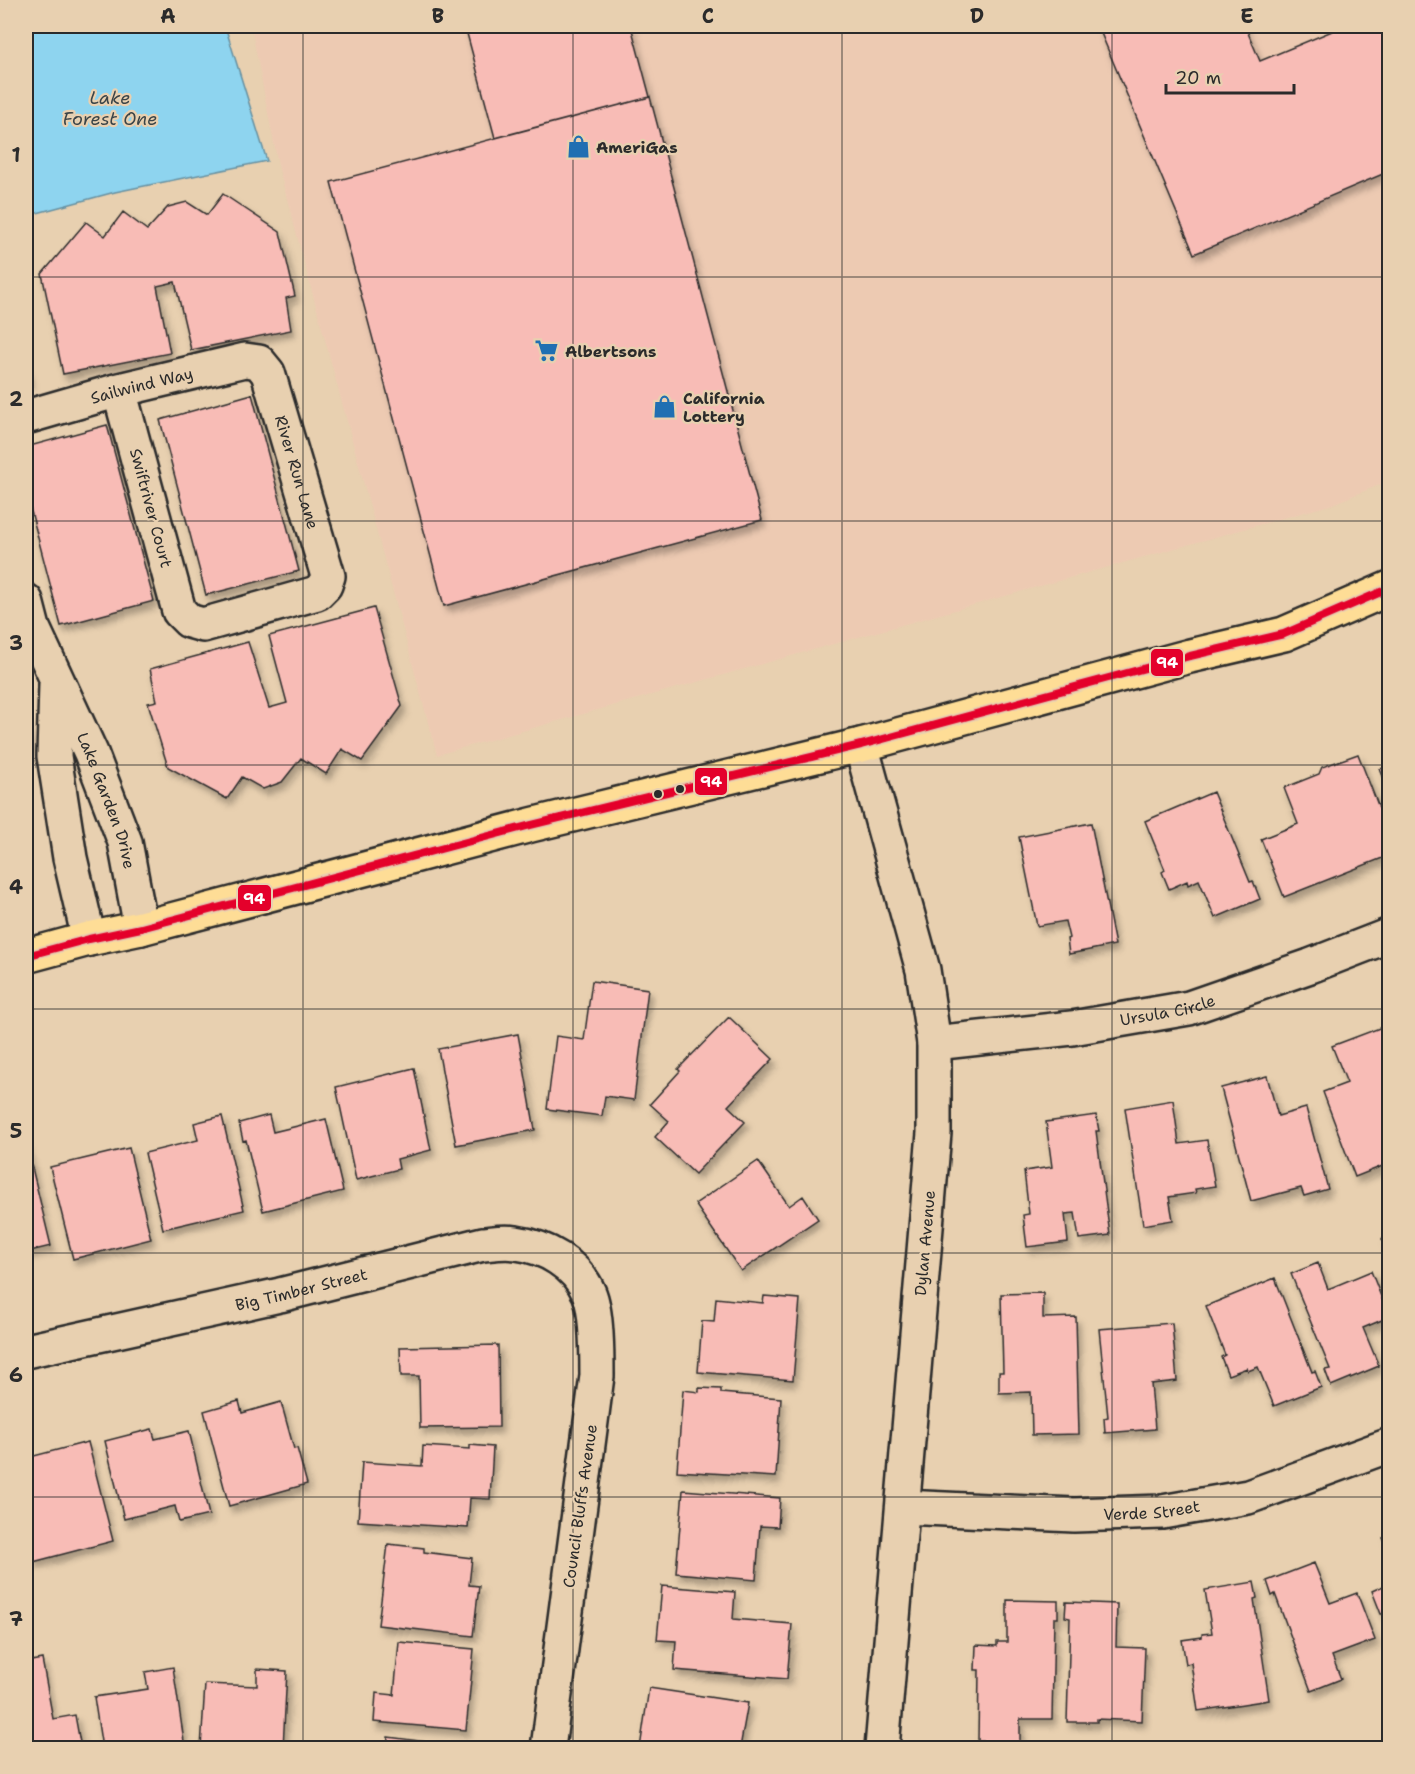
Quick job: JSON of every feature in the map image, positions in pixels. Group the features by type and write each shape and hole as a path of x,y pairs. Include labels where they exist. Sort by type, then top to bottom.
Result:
{"main road":[{"path":"26,956 531,825 861,745 1190,656 1284,634 1389,588"}],"street":[{"name":"Sailwind Way","path":"26,417 119,390 245,360 259,362"},
{"name":"River Run Lane","path":"189,621 203,625 317,593 325,585 328,576 268,373 259,362"},
{"name":"Swiftriver Court","path":"119,390 179,611 189,621"},
{"name":"Lake Garden Drive","path":"26,601 33,628 91,753 125,842 141,928"},
{"name":"Lake Garden Drive","path":"57,679 54,756 70,858 89,939"},
{"name":"Dylan Avenue","path":"861,745 923,970 934,1043 934,1133 882,1749"},
{"name":"Ursula Circle","path":"934,1043 1072,1028 1189,1008 1310,966 1389,935"},
{"name":"Big Timber Street","path":"26,1351 280,1296 483,1244 514,1243 547,1250 572,1268"},
{"name":"Council Bluffs Avenue","path":"548,1749 597,1376 596,1328 590,1294 572,1268"},
{"name":"Verde Street","path":"903,1507 1074,1515 1162,1512 1248,1497 1389,1445"}],"shaded area":[{"path":"251,26 1389,26 1389,481 1330,505 437,755 279,169"}],"water":[{"name":"Lake Forest One","path":"26,26 225,26 267,161 115,192 26,216"}],"building":[{"path":"465,26 631,26 650,97 495,138"},
{"path":"1098,26 1245,26 1260,61 1344,26 1390,26 1390,171 1194,254"},
{"name":"Albertsons","path":"650,97 762,520 444,606 331,182"},
{"path":"223,194 280,232 295,296 286,298 291,330 191,350 175,282 157,286 170,353 63,374 42,274 86,222 105,236 123,212 147,230 168,207 187,202 207,215"},
{"path":"26,367 30,382 26,383"},
{"path":"252,394 299,571 206,595 160,420"},
{"path":"107,425 154,601 61,626 26,492 26,447"},
{"path":"374,608 402,706 362,761 342,749 326,774 301,758 282,782 263,789 242,777 227,799 168,767 148,703 157,701 150,669 248,642 269,708 287,703 269,636"},
{"path":"26,723 32,748 26,750"},
{"path":"1358,754 1390,836 1390,855 1284,897 1261,839 1298,824 1284,788 1319,774 1322,767"},
{"path":"1390,766 1390,793 1380,769"},
{"path":"1213,792 1250,882 1253,881 1260,899 1215,918 1199,880 1188,885 1187,881 1169,889 1162,872 1165,870 1145,821"},
{"path":"1091,823 1115,945 1069,954 1067,939 1069,938 1065,921 1037,926 1019,837"},
{"path":"592,981 648,989 634,1100 605,1096 602,1116 547,1109 556,1036 584,1040"},
{"path":"729,1017 773,1059 728,1106 745,1122 695,1174 655,1137 669,1121 650,1104 680,1071 678,1069"},
{"path":"1390,1024 1390,1163 1355,1177 1323,1092 1347,1083 1332,1046"},
{"path":"518,1034 535,1130 456,1145 438,1049"},
{"path":"414,1068 431,1150 397,1159 399,1169 356,1180 336,1087"},
{"path":"1267,1076 1278,1116 1306,1108 1328,1189 1304,1196 1301,1188 1251,1201 1221,1088"},
{"path":"1173,1100 1179,1144 1207,1140 1215,1186 1195,1189 1196,1193 1169,1197 1173,1220 1143,1225 1125,1108"},
{"path":"269,1115 273,1132 326,1119 343,1191 263,1211 246,1140 243,1141 239,1123"},
{"path":"1096,1115 1099,1131 1096,1131 1110,1235 1079,1239 1075,1213 1065,1214 1068,1242 1027,1247 1023,1215 1029,1214 1024,1171 1052,1167 1046,1122"},
{"path":"222,1116 244,1210 163,1229 145,1153 198,1140 194,1123"},
{"path":"26,1143 51,1246 26,1252"},
{"path":"129,1148 151,1239 73,1259 50,1167"},
{"path":"758,1161 789,1206 803,1196 818,1219 741,1271 695,1204"},
{"path":"1390,1236 1390,1258 1382,1239"},
{"path":"1318,1263 1328,1289 1371,1271 1389,1317 1363,1328 1379,1366 1331,1386 1325,1370 1330,1369 1291,1274"},
{"path":"1275,1278 1312,1372 1315,1371 1321,1387 1274,1406 1258,1367 1248,1371 1247,1368 1228,1375 1221,1357 1225,1355 1206,1306"},
{"path":"1043,1293 1043,1318 1076,1317 1079,1434 1032,1435 1031,1392 999,1393 999,1372 1003,1372 1001,1294"},
{"path":"764,1296 800,1299 793,1380 698,1372 702,1321 714,1322 716,1298 763,1303"},
{"path":"1172,1323 1177,1381 1151,1384 1155,1429 1105,1433 1104,1418 1108,1417 1099,1329"},
{"path":"498,1345 499,1427 420,1428 419,1376 401,1376 400,1347"},
{"path":"699,1388 721,1389 721,1393 781,1398 776,1477 677,1471 683,1390 699,1392"},
{"path":"239,1401 242,1413 281,1402 294,1449 297,1448 307,1484 229,1506 204,1411"},
{"path":"152,1429 155,1439 189,1431 209,1515 179,1522 175,1506 124,1519 105,1441"},
{"path":"88,1442 113,1541 33,1562 26,1530 26,1458"},
{"path":"470,1445 493,1447 490,1499 470,1498 468,1528 358,1521 362,1462 422,1466 423,1446 470,1449"},
{"path":"683,1490 780,1498 778,1527 760,1526 756,1580 676,1573"},
{"path":"1390,1535 1390,1554 1383,1538"},
{"path":"388,1544 424,1548 424,1552 472,1558 469,1585 479,1586 473,1636 378,1625"},
{"path":"1314,1563 1330,1603 1357,1593 1375,1640 1332,1656 1341,1679 1311,1691 1275,1594 1272,1596 1267,1581"},
{"path":"1254,1582 1257,1598 1254,1599 1269,1700 1198,1711 1191,1663 1186,1664 1182,1640 1212,1633 1205,1590"},
{"path":"1390,1583 1390,1629 1372,1591"},
{"path":"662,1586 735,1592 733,1619 792,1624 787,1679 674,1670 676,1641 657,1640"},
{"path":"1007,1600 1058,1601 1058,1618 1054,1618 1052,1719 1020,1719 1020,1742 978,1741 979,1670 975,1670 976,1645 997,1646 997,1642 1007,1642"},
{"path":"1066,1602 1117,1604 1116,1647 1145,1648 1142,1721 1097,1719 1097,1722 1067,1722 1070,1618 1065,1617"},
{"path":"399,1642 474,1649 466,1730 374,1722 376,1693 394,1695"},
{"path":"42,1659 53,1719 75,1715 81,1748 26,1748 26,1662"},
{"path":"173,1667 185,1748 102,1748 94,1697 148,1689 145,1672"},
{"path":"257,1669 287,1671 283,1748 201,1748 205,1684 257,1686"},
{"path":"649,1688 748,1703 740,1748 640,1748"},
{"path":"388,1737 460,1746 459,1748 387,1748"},
{"path":"1390,1743 1390,1748 1376,1748"}],"transit line":[{"name":"94","path":"26,956 531,825 861,745 1190,656 1284,634 1390,588"}],"place":[{"name":"AmeriGas","path":"578,147"},
{"name":"Albertsons","path":"547,351"},
{"name":"California Lottery","path":"665,407"}]}
